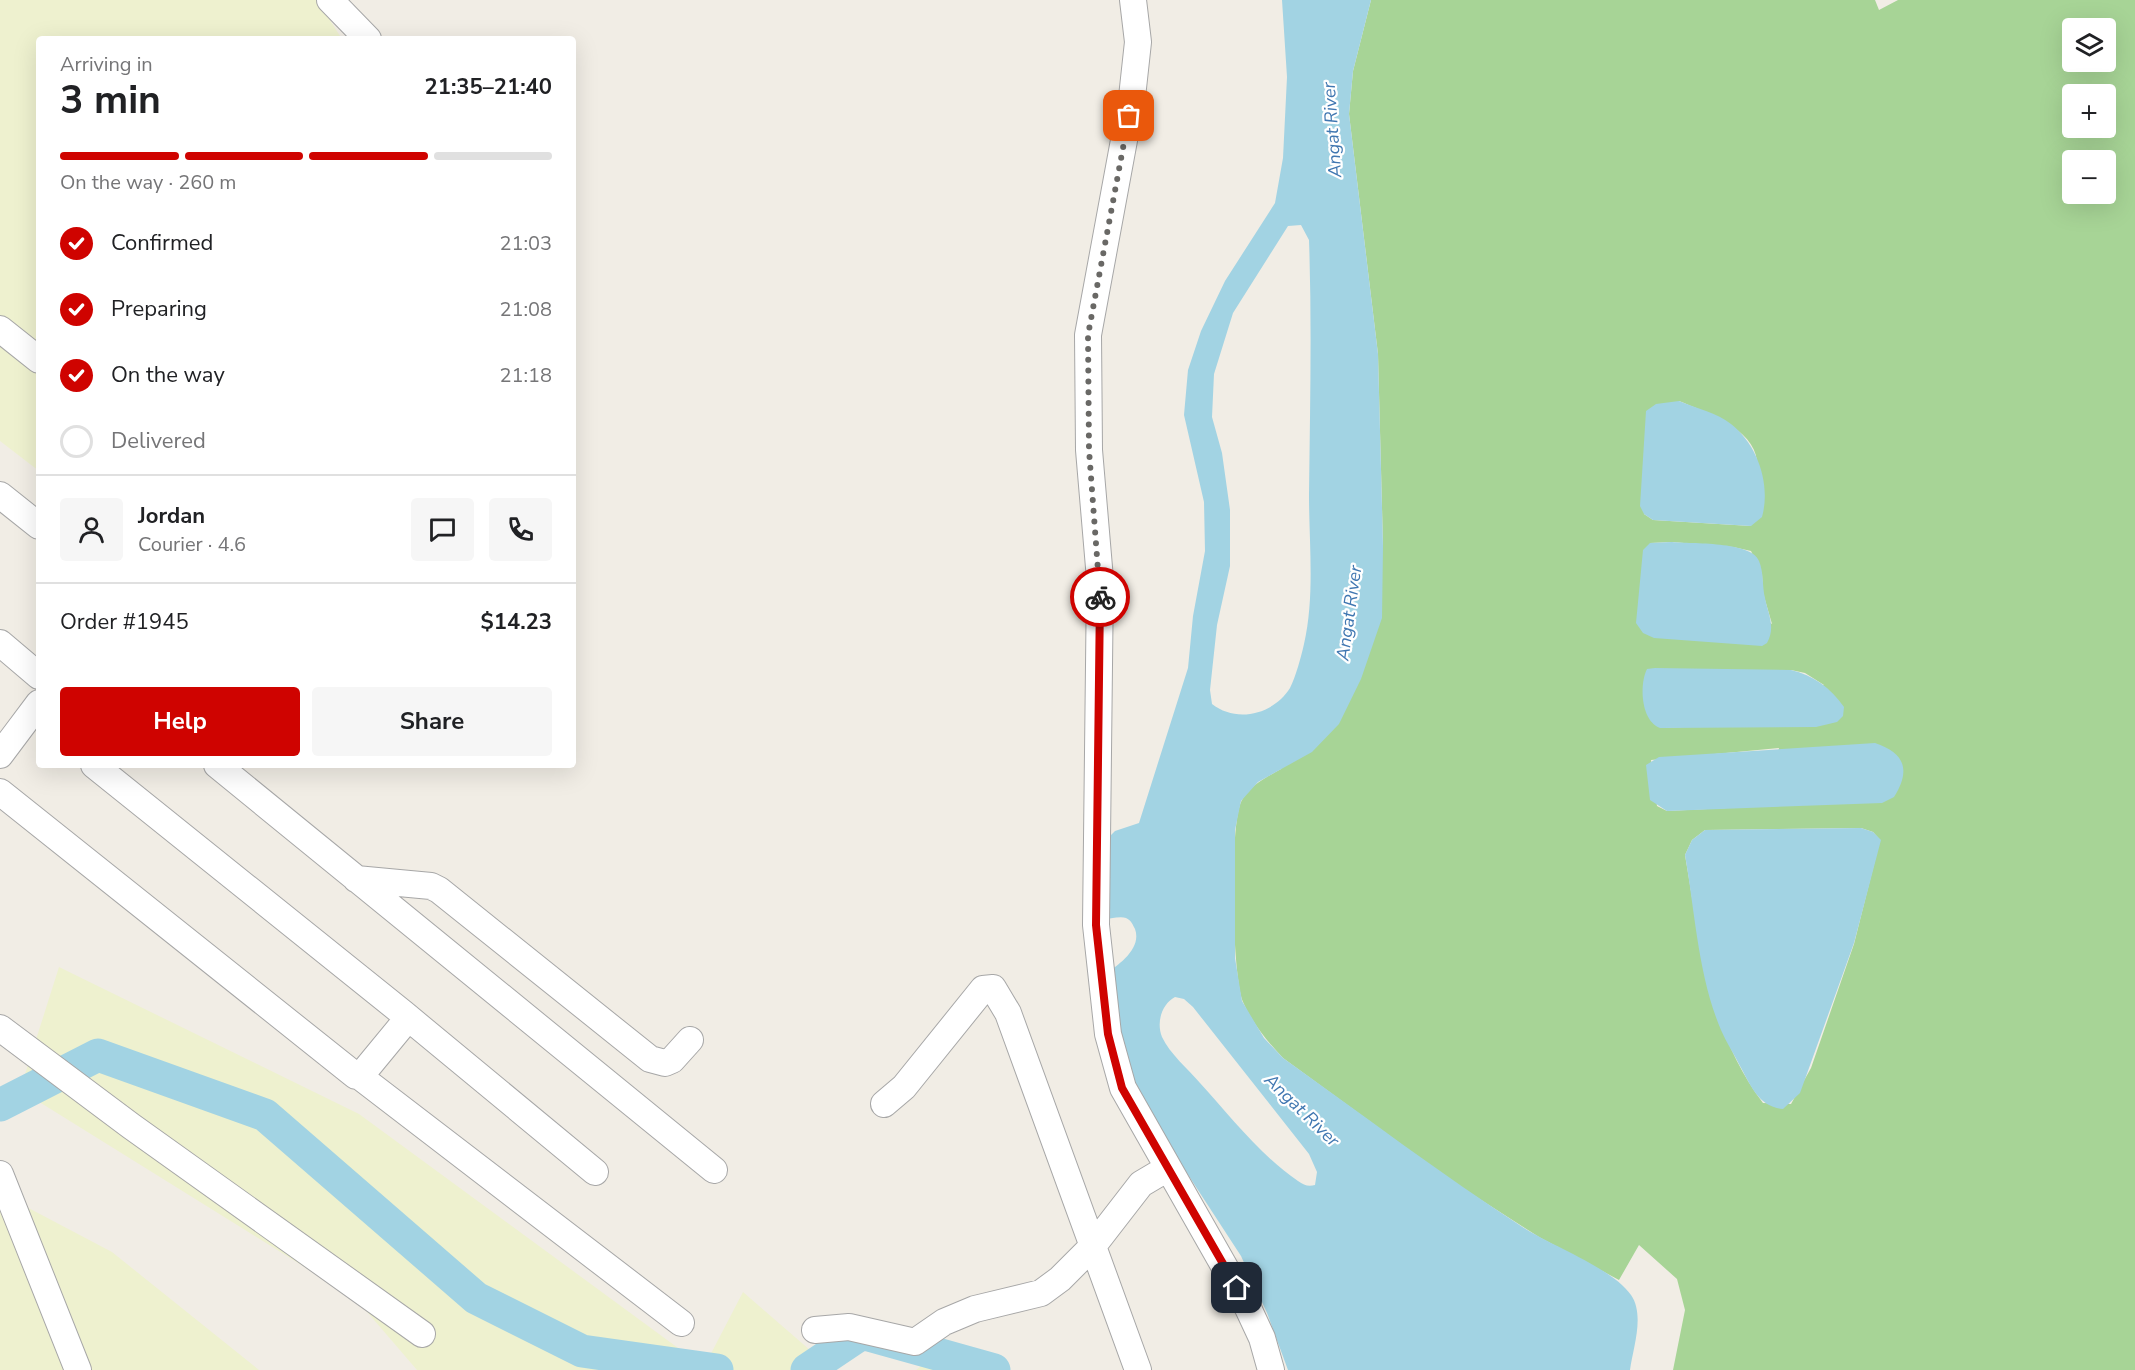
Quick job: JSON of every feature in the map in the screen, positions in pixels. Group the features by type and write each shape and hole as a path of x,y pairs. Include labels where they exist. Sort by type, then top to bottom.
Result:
{"street":[{"path":"330,0 365,36"},
{"path":"1133,0 1138,42 1132,97 1088,335 1089,450 1100,579 1096,925 1108,1034 1122,1088 1248,1308 1262,1338 1271,1370"},
{"path":"0,329 36,358"},
{"path":"0,495 36,523"},
{"path":"0,643 36,673"},
{"path":"0,755 36,713"},
{"path":"98,768 404,1014 596,1172"},
{"path":"221,768 714,1170"},
{"path":"0,792 333,1058 681,1323"},
{"path":"356,879 430,886 439,890 650,1059 665,1063 672,1060 690,1040"},
{"path":"884,1104 904,1087 983,989 993,988 1008,1014 1138,1370"},
{"path":"359,1076 404,1023 404,1014"},
{"path":"0,1028 131,1126 422,1334"},
{"path":"815,1330 849,1327 915,1342 944,1322 975,1309 1041,1293 1060,1279 1093,1246 1141,1184 1168,1168"},
{"path":"0,1174 78,1370"}],"green space":[{"path":"0,0 317,0 340,36 36,36 36,469 0,441"},
{"path":"1371,0 1875,0 1879,10 1898,0 2135,0 2135,1370 1673,1370 1685,1310 1677,1279 1639,1245 1619,1280 1539,1237 1450,1180 1283,1058 1251,1017 1243,1002 1239,987 1234,933 1235,837 1238,814 1245,795 1259,782 1281,769 1383,546 1378,354 1349,114 1353,71","holes":["1679,401 1714,416 1738,430 1754,449 1757,461 1751,526 1653,520 1644,514","1672,542 1733,547 1751,551 1762,574 1763,593 1772,624 1650,543","1791,670 1805,673 1824,685 1684,727 1660,728","1779,748 1768,806 1667,811 1657,806 1651,760","1861,828 1873,832 1880,840 1854,944 1811,1068 1791,1104 1763,1103 1744,1075 1718,1015 1702,952 1685,855 1692,840 1705,830"]},
{"path":"59,967 359,1114 704,1367 743,1292 833,1370 417,1370 356,1299 20,1090"},
{"path":"0,1193 112,1252 259,1370 0,1370"},
{"path":"946,1348 969,1370 916,1370"}],"water":[{"name":"Angat River","path":"1282,0 1371,0 1353,71 1349,114 1378,354 1383,546 1382,618 1361,679 1339,724 1312,752 1258,782 1241,801 1235,830 1235,958 1242,1001 1264,1038 1283,1058 1493,1208 1536,1235 1582,1258 1622,1285 1635,1303 1638,1322 1630,1370 1288,1370 1267,1313 1241,1256 1166,1141 1119,1054 1106,973 1128,955 1136,936 1133,924 1126,918 1102,920 1103,843 1115,831 1139,823 1188,668 1193,616 1205,551 1204,502 1184,415 1188,370 1201,331 1225,281 1275,203 1283,158 1287,77","holes":["1301,225 1309,240 1310,272 1311,570 1307,626 1296,672 1290,688 1283,697 1264,710 1254,713 1232,713 1212,704 1210,690 1217,625 1230,566 1230,510 1222,453 1212,417 1214,374 1233,313 1288,226","1175,997 1184,999 1193,1007 1309,1154 1317,1172 1315,1185 1302,1184 1271,1159 1246,1135 1170,1049 1162,1037 1160,1020 1167,1004"]},
{"path":"1679,401 1726,420 1740,433 1755,454 1765,492 1762,517 1751,526 1653,520 1644,514 1640,506 1646,411 1656,404"},
{"path":"1672,542 1733,547 1754,555 1761,566 1764,593 1771,620 1770,637 1767,643 1762,646 1654,638 1643,633 1636,623 1643,550 1650,543"},
{"path":"1647,669 1791,670 1807,675 1827,688 1844,707 1843,716 1837,722 1816,727 1660,728 1649,718 1643,702 1644,676"},
{"path":"1875,743 1899,757 1903,771 1894,797 1882,803 1667,811 1650,800 1646,765 1659,757"},
{"path":"1861,828 1873,832 1881,840 1854,943 1800,1093 1783,1109 1775,1107 1762,1100 1752,1088 1723,1034 1713,1009 1698,944 1685,855 1692,840 1705,830"}],"waterway":[{"path":"0,1105 98,1055 265,1115 476,1298 582,1351 717,1370"},
{"path":"807,1370 862,1333 994,1370"}],"way so far":[{"path":"1100,597 1089,450 1088,335 1106,235 1124,155 1129,116"}],"route":[{"path":"1100,597 1096,925 1108,1034 1122,1088 1237,1288"}]}
